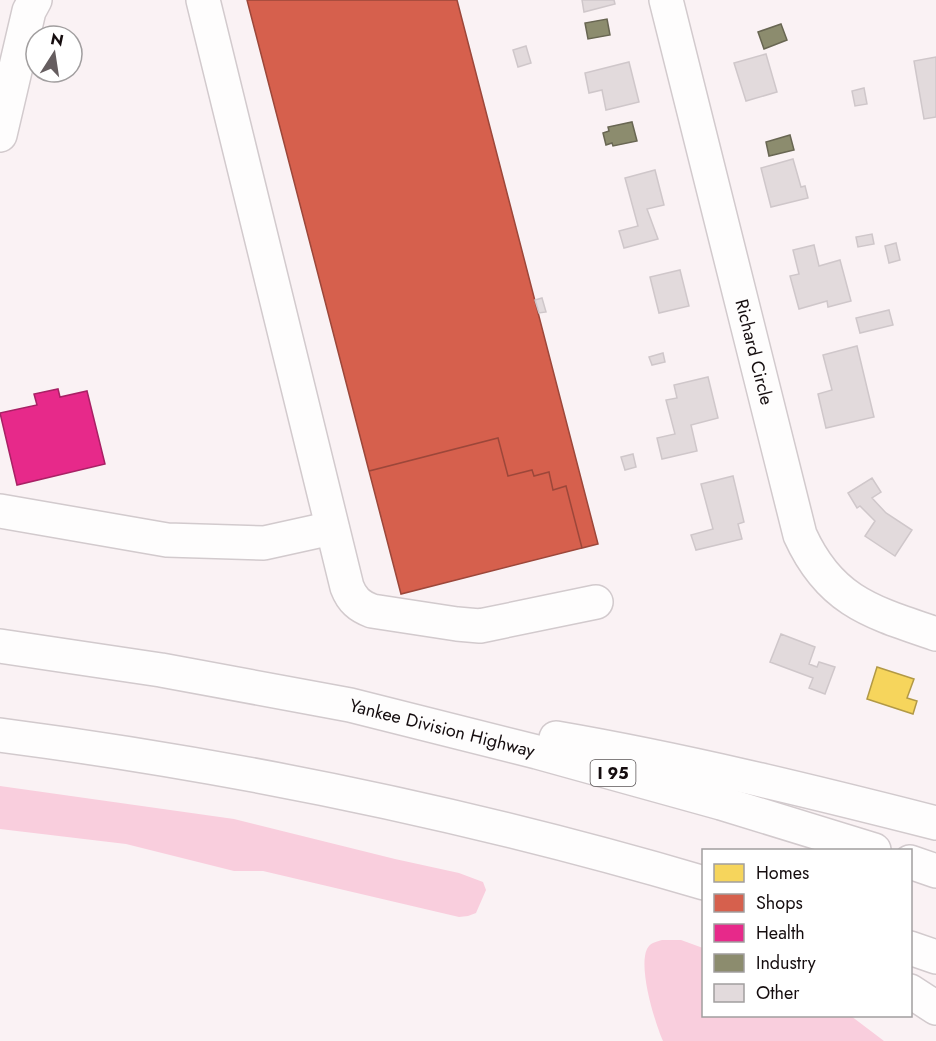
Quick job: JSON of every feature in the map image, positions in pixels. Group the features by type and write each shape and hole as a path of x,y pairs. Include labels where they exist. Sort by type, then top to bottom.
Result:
{"main road":[{"path":"0,135 29,11 35,0"},
{"path":"202,0 350,594 359,605 372,611 480,626 596,602"},
{"name":"Richard Circle","path":"666,0 800,535 818,568 845,595 869,610 936,634"},
{"path":"0,511 167,540 264,543 332,528"},
{"name":"Yankee Division Highway","path":"0,646 161,670 350,705 571,761 871,849"},
{"path":"350,705 639,752 774,782 936,823"},
{"path":"0,736 34,739 210,767 408,807 574,847 702,882"},
{"path":"912,863 936,871"},
{"path":"912,949 936,957"},
{"path":"912,992 936,1008"}],"shaded area":[{"path":"0,786 234,819 459,873 483,882 486,890 476,913 459,917 263,871 234,871 126,844 0,829"},
{"path":"662,940 681,940 702,948 702,1017 852,1017 884,1041 663,1041 646,982 645,958 648,947"}],"building: Homes":[{"path":"877,667 914,679 907,698 917,701 913,714 867,699"}],"building: Shops":[{"path":"247,0 457,0 598,544 582,548 566,486 553,490 549,472 534,476 532,470 508,476 498,438 369,471"},
{"path":"498,438 508,476 532,470 534,476 549,472 553,490 566,486 582,548 401,594 369,471"}],"building: Health":[{"path":"58,389 60,397 87,391 105,464 17,485 0,413 37,405 34,394"}],"building: Industry":[{"path":"607,19 610,35 588,39 585,23"},
{"path":"781,24 787,40 764,49 758,32"},
{"path":"632,122 637,141 613,146 612,143 606,145 603,133 609,131 608,127"},
{"path":"790,135 794,150 769,156 766,142"}],"building: Other":[{"path":"582,0 614,0 615,4 584,12"},
{"path":"526,46 531,63 518,67 513,50"},
{"path":"766,54 777,92 746,101 734,63"},
{"path":"936,57 936,117 924,119 914,61"},
{"path":"629,62 639,102 606,110 602,90 589,93 585,73"},
{"path":"864,88 867,104 855,106 852,91"},
{"path":"793,159 801,187 805,186 808,198 771,207 761,168"},
{"path":"655,170 664,205 647,209 658,239 624,248 619,231 638,226 625,178"},
{"path":"872,234 874,244 858,247 856,237"},
{"path":"896,243 900,260 889,263 885,246"},
{"path":"814,245 819,266 840,260 851,301 828,307 827,301 799,309 790,276 799,274 793,250"},
{"path":"680,270 689,306 659,313 650,277"},
{"path":"542,298 546,312 539,313 535,300"},
{"path":"889,310 893,325 860,333 856,318"},
{"path":"857,346 874,417 826,428 818,394 832,390 823,355"},
{"path":"663,353 665,362 652,365 649,357"},
{"path":"708,377 718,418 691,425 697,451 662,459 657,438 675,434 666,400 677,398 674,385"},
{"path":"633,454 636,467 625,470 621,457"},
{"path":"733,476 744,522 738,524 742,539 696,550 691,535 713,529 701,484"},
{"path":"872,478 881,492 872,498 886,513 912,530 895,556 865,536 875,521 860,506 857,508 848,493"},
{"path":"781,634 815,647 809,664 817,667 819,662 835,667 825,694 809,688 813,678 770,662"}]}
